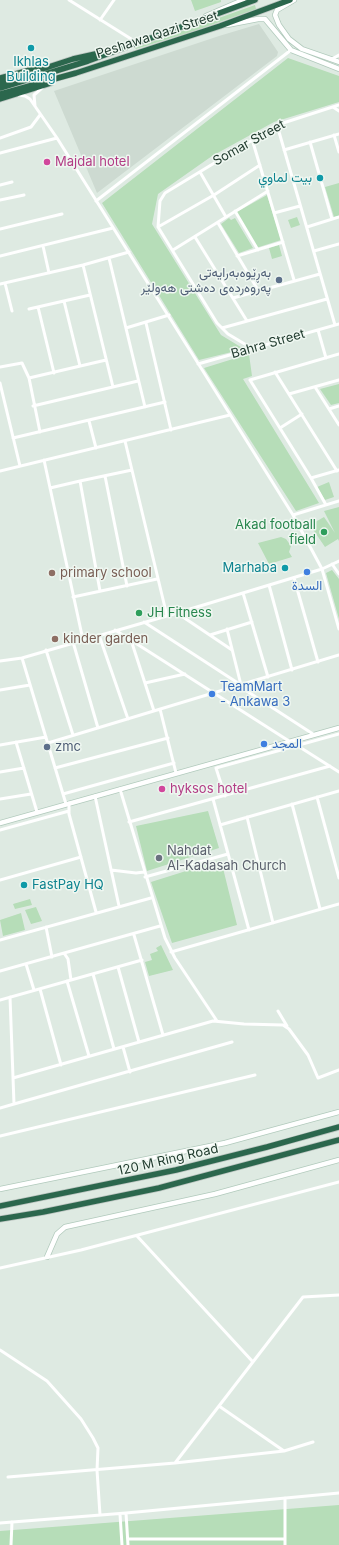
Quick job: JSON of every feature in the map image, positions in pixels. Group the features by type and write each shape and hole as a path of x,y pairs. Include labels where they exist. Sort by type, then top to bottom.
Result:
{"highway":[{"name":"Peshawa Qazi Street","path":"0,88 88,61 136,42 255,0"},
{"name":"Peshawa Qazi Street","path":"0,94 76,73 220,26 290,0"},
{"name":"Peshawa Qazi Street","path":"0,83 63,62 120,48"},
{"path":"0,78 63,62"},
{"name":"Peshawa Qazi Street","path":"0,99 45,86 76,73"},
{"name":"120 M Ring Road","path":"0,1205 23,1202 119,1183 209,1162 339,1127"},
{"name":"120 M Ring Road","path":"0,1219 43,1212 159,1188 339,1140"},
{"path":"0,1222 43,1212"}],"street":[{"path":"70,0 136,42"},
{"path":"100,20 114,0"},
{"path":"200,19 216,10 241,0"},
{"path":"294,0 277,10 275,15 276,20 294,45 339,62"},
{"path":"220,26 265,19 290,50 339,69"},
{"path":"269,24 276,20"},
{"path":"96,201 290,50"},
{"path":"314,60 315,54"},
{"path":"331,59 339,55"},
{"path":"40,115 35,105 34,98 36,93 45,86"},
{"path":"18,95 27,97 57,138 293,515 322,569 339,629"},
{"name":"Somar Street","path":"158,227 160,201 165,193 252,138 277,125 339,105"},
{"path":"333,107 339,111"},
{"path":"0,138 31,127 40,115"},
{"path":"277,125 320,274 337,325"},
{"path":"284,150 339,134"},
{"path":"334,135 339,152"},
{"path":"0,154 57,138"},
{"path":"252,138 294,280"},
{"path":"310,142 332,220"},
{"path":"253,349 222,328 158,227 214,195 260,165"},
{"path":"200,172 226,217"},
{"path":"0,185 12,182"},
{"path":"173,250 268,191"},
{"path":"0,200 24,195"},
{"path":"274,213 300,206"},
{"path":"235,211 258,250"},
{"path":"0,229 62,214"},
{"path":"307,227 339,217"},
{"path":"218,222 258,290"},
{"path":"0,256 113,228"},
{"path":"195,237 247,321"},
{"path":"237,256 283,242"},
{"path":"314,251 339,244"},
{"path":"43,246 49,273"},
{"path":"0,284 83,266 129,252"},
{"path":"109,258 145,407"},
{"path":"83,266 112,387"},
{"path":"233,298 320,274"},
{"path":"5,283 12,311"},
{"path":"29,309 90,295"},
{"path":"222,328 328,299"},
{"path":"64,301 80,366"},
{"path":"38,307 54,373"},
{"path":"126,328 169,315"},
{"path":"146,323 172,430"},
{"name":"Bahra Street","path":"198,364 337,325"},
{"path":"318,330 326,358"},
{"path":"326,505 311,478 250,380 339,354"},
{"path":"29,378 106,360"},
{"path":"0,367 22,364 29,378 33,406 40,432"},
{"path":"275,372 338,470 311,478"},
{"path":"289,394 339,380"},
{"path":"33,406 138,381"},
{"path":"0,383 20,466"},
{"path":"315,387 339,425"},
{"path":"13,438 165,402"},
{"path":"0,405 5,403"},
{"path":"329,409 339,406"},
{"path":"280,428 302,414"},
{"path":"0,471 230,415"},
{"path":"90,420 96,448"},
{"path":"125,441 167,616"},
{"path":"44,460 83,640"},
{"path":"50,488 132,470"},
{"path":"105,476 127,586"},
{"path":"80,481 100,591"},
{"path":"293,515 339,501"},
{"path":"0,662 22,658 167,616 294,578 322,569 339,561"},
{"path":"332,564 339,574"},
{"path":"69,575 96,570"},
{"path":"294,578 318,662"},
{"path":"73,597 157,579"},
{"path":"269,585 292,670"},
{"path":"243,593 268,677"},
{"path":"177,613 232,650"},
{"path":"144,622 313,734"},
{"path":"210,635 252,622"},
{"path":"227,629 240,685"},
{"path":"115,630 289,741"},
{"path":"98,635 128,719"},
{"path":"131,640 154,711"},
{"path":"73,642 98,728"},
{"path":"46,650 73,735"},
{"path":"48,743 339,655"},
{"path":"22,658 67,803 96,912"},
{"path":"145,683 185,674"},
{"path":"0,690 30,685"},
{"path":"160,709 176,773"},
{"path":"0,823 313,734 339,728"},
{"path":"225,796 216,768 339,734"},
{"path":"0,745 46,737"},
{"path":"55,768 168,738"},
{"path":"16,742 37,812"},
{"path":"297,746 339,772"},
{"path":"63,794 174,763"},
{"path":"129,822 330,766"},
{"path":"0,772 24,768"},
{"path":"120,789 160,926 171,952 217,1021"},
{"path":"220,825 339,791"},
{"path":"0,799 31,794"},
{"path":"95,796 119,906"},
{"path":"317,797 339,878"},
{"path":"213,799 248,930"},
{"path":"292,804 320,909"},
{"path":"0,830 69,811"},
{"path":"247,817 273,923"},
{"path":"145,877 228,854"},
{"path":"0,880 81,857"},
{"path":"111,870 144,872"},
{"path":"0,940 96,912 151,898"},
{"path":"171,952 339,904"},
{"path":"0,971 160,926"},
{"path":"46,927 51,943 52,957"},
{"path":"134,934 163,1035"},
{"path":"64,953 68,959 71,980"},
{"path":"0,1000 142,960"},
{"path":"26,964 34,990"},
{"path":"118,967 138,1042"},
{"path":"93,974 114,1049"},
{"path":"67,981 89,1056"},
{"path":"40,989 61,1064"},
{"path":"10,997 14,1104"},
{"path":"278,1011 308,1056 318,1078 339,1070"},
{"path":"13,1078 205,1022 217,1021 244,1024 278,1024 288,1028"},
{"path":"0,1108 232,1042"},
{"path":"123,1047 130,1072"},
{"path":"0,1136 255,1075"},
{"path":"0,1189 225,1143 339,1112"},
{"path":"47,1257 57,1234 65,1228 215,1194 339,1160"},
{"path":"0,1268 137,1236 339,1182"},
{"path":"137,1236 253,1362"},
{"path":"175,1463 303,1297 339,1295"},
{"path":"0,1350 47,1381 81,1419 98,1448 97,1470 100,1515"},
{"path":"219,1406 284,1452"},
{"path":"8,1476 97,1470 284,1452 312,1442"},
{"path":"0,1523 120,1514 339,1493"},
{"path":"285,1498 285,1545"},
{"path":"126,1513 128,1545"},
{"path":"120,1514 122,1545"},
{"path":"11,1545 12,1522"},
{"path":"128,1539 285,1539"},
{"path":"257,1539 257,1545"},
{"path":"148,1540 148,1545"}],"shaded area":[{"path":"259,24 278,52 277,56 97,193 54,91"}],"green space":[{"path":"191,0 221,0 221,2 195,11"},
{"path":"255,5 256,9 197,30 136,49 135,48"},
{"path":"288,58 339,76 339,102 274,122 212,156 158,194 152,224 221,335 244,349 199,360 102,203"},
{"path":"339,183 339,216 334,217 325,187"},
{"path":"267,195 281,240 256,248 235,213"},
{"path":"297,217 300,225 291,228 288,220"},
{"path":"229,218 231,220 235,218 253,248 239,253 221,224"},
{"path":"279,245 282,256 272,259 269,248"},
{"path":"249,354 252,376 243,379 319,503 296,511 204,368"},
{"path":"339,384 339,403 331,405 320,389"},
{"path":"329,482 334,497 325,500 317,487"},
{"name":"Akad football field","path":"339,507 339,541 338,539 325,547 310,525 324,517 335,533 324,511"},
{"path":"281,537 286,539 291,546 289,552 292,557 269,564 258,543"},
{"path":"332,570 339,579 339,619 326,573"},
{"path":"208,811 219,848 147,871 136,826"},
{"path":"221,860 237,925 172,943 151,882"},
{"path":"30,899 32,905 15,909 13,904"},
{"path":"36,907 42,921 31,924 25,910"},
{"path":"21,913 25,930 3,936 0,920"},
{"path":"161,945 173,970 149,976 145,962 152,960 150,954 158,951 156,948"},
{"path":"339,1505 339,1545 0,1545 0,1531"}],"place":[{"name":"Ikhlas Building","path":"31,48"},
{"name":"Majdal hotel","path":"47,162"},
{"name":"بيت لماوي","path":"320,178"},
{"name":"بەڕێوەبەرایەتی پەروەردەی دەشتی هەولێر","path":"279,280"},
{"name":"Akad football field","path":"324,532"},
{"name":"Marhaba","path":"285,568"},
{"name":"السدة","path":"307,572"},
{"name":"primary school","path":"52,573"},
{"name":"JH Fitness","path":"139,613"},
{"name":"kinder garden","path":"55,639"},
{"name":"TeamMart - Ankawa 3","path":"212,694"},
{"name":"المجد","path":"264,744"},
{"name":"zmc","path":"47,747"},
{"name":"hyksos hotel","path":"162,789"},
{"name":"Nahdat Al-Kadasah Church","path":"159,858"},
{"name":"FastPay HQ","path":"24,885"}]}
